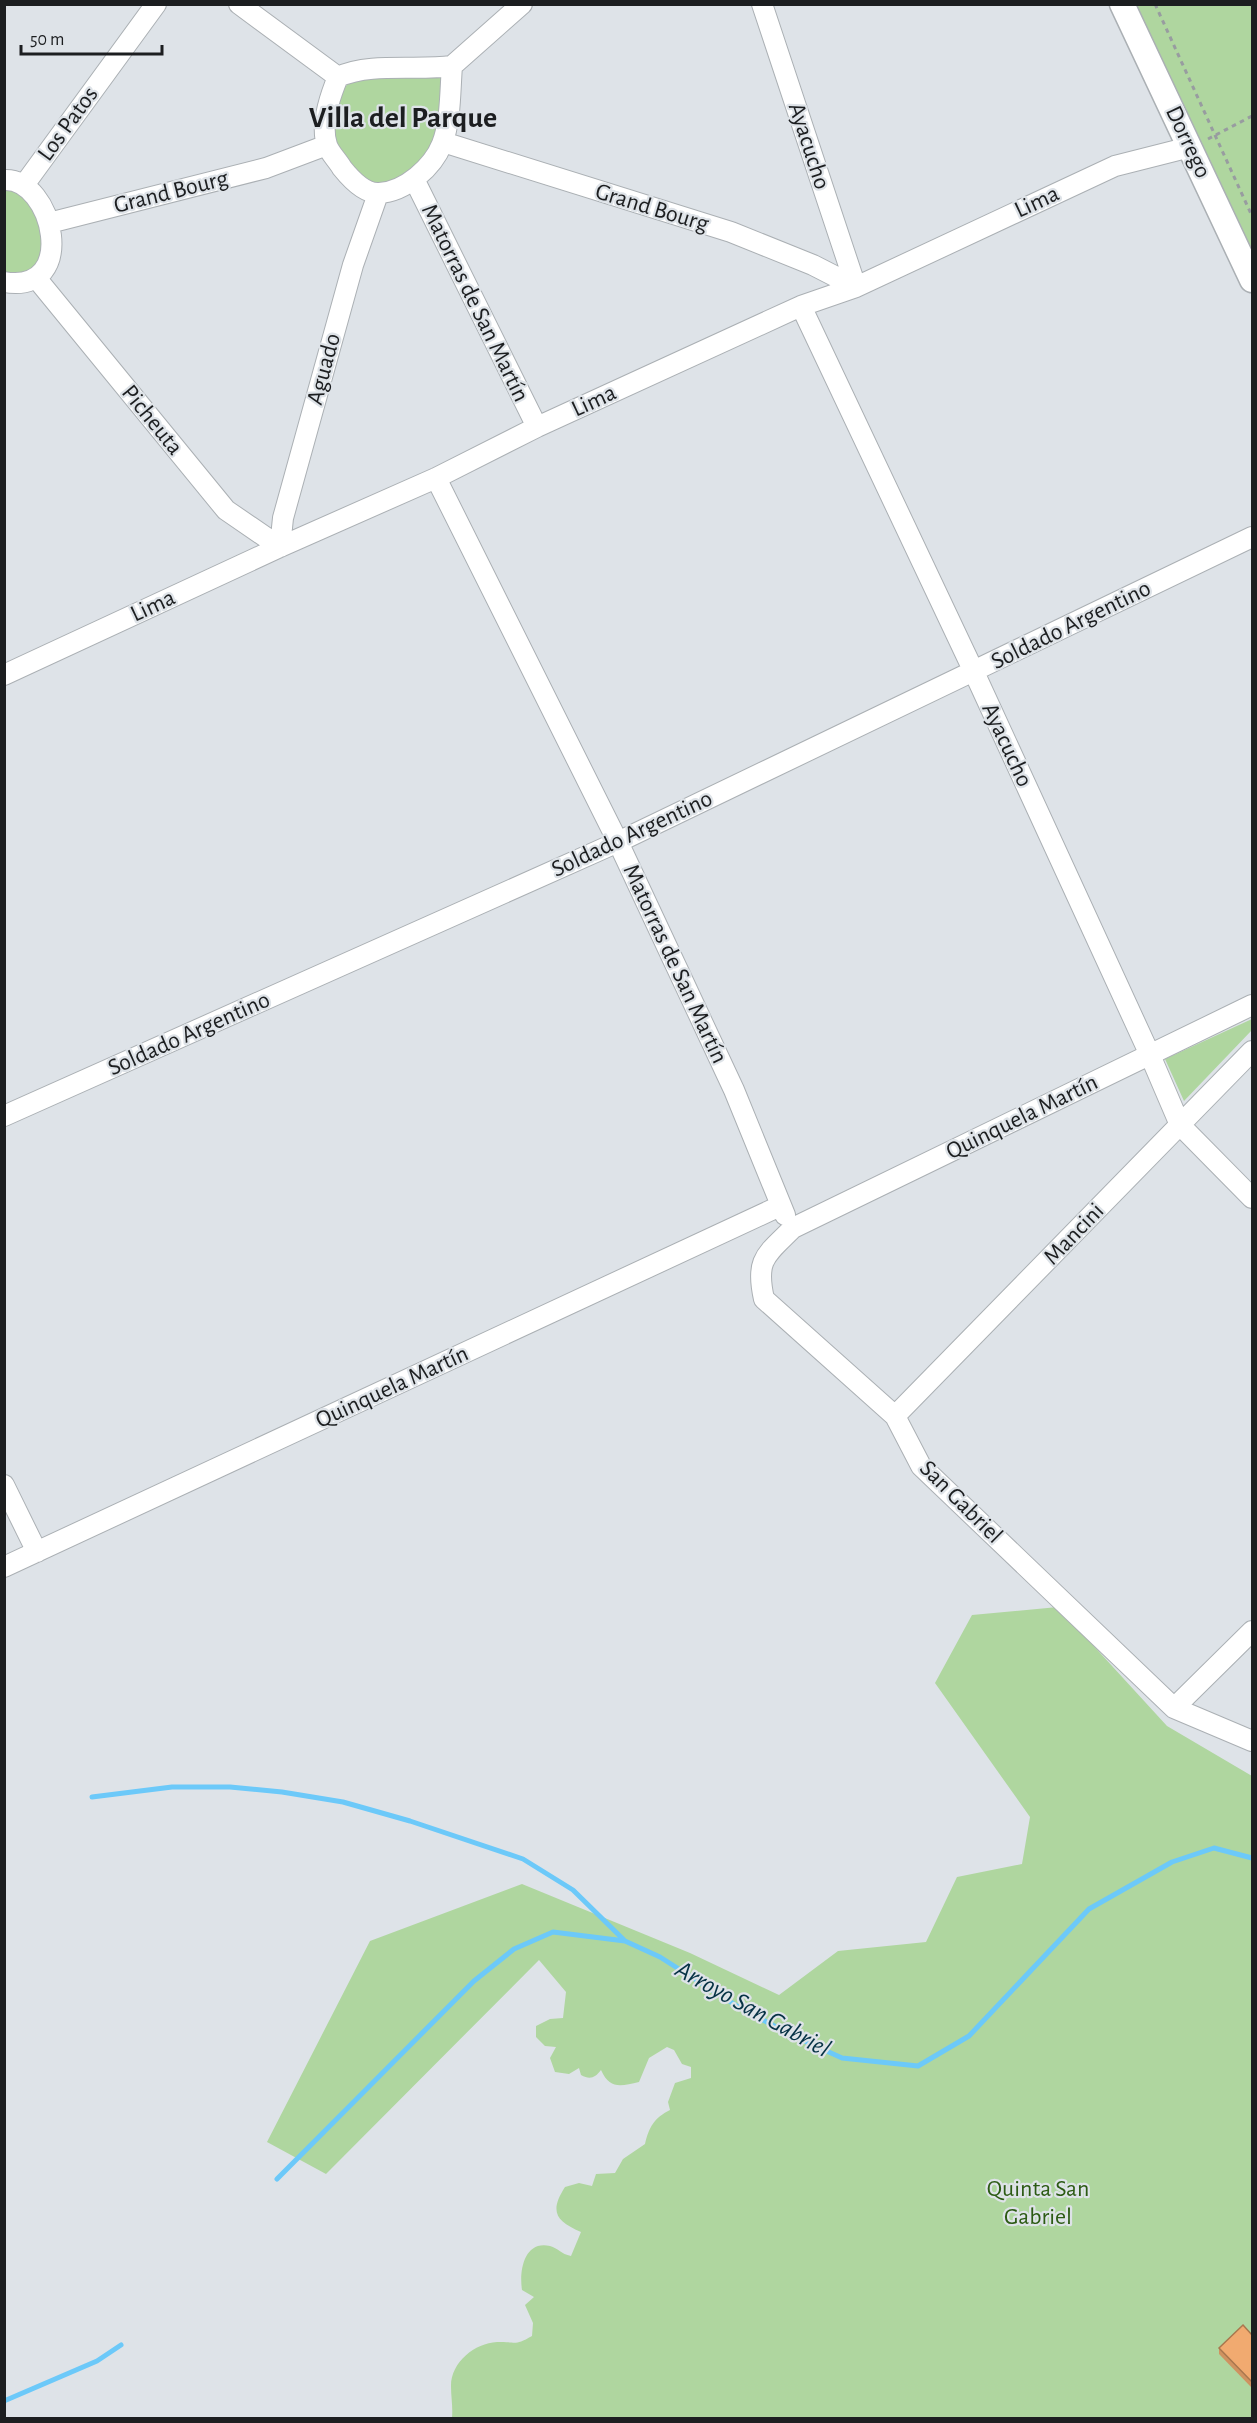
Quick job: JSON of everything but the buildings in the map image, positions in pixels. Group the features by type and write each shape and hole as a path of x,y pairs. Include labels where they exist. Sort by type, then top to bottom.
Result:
{"street":[{"name":"Los Patos","path":"14,182 156,4"},
{"path":"239,4 338,77"},
{"path":"452,66 443,142 432,162 414,179 396,189 378,194 366,190 351,179 327,145 326,121 338,77 351,71 365,69 428,69 452,66 522,4"},
{"name":"Ayacucho","path":"762,4 856,287"},
{"name":"Dorrego","path":"1122,4 1252,280"},
{"name":"Grand Bourg","path":"443,142 731,232 813,265 856,287"},
{"name":"Grand Bourg","path":"49,223 266,168 327,145"},
{"name":"Lima","path":"4,675 280,547 436,478 537,427 801,306 856,287 1115,166 1190,147"},
{"name":"Matorras de San Martín","path":"414,179 537,427"},
{"path":"4,282 18,285 37,279 47,269 51,250 49,223 41,205 31,189 14,182"},
{"name":"Aguado","path":"280,547 283,518 353,265 378,194"},
{"name":"Picheuta","path":"37,279 226,510 280,547"},
{"name":"Ayacucho","path":"801,306 974,672 1180,1125"},
{"name":"Matorras de San Martín","path":"436,478 618,842 734,1089 780,1206 792,1228"},
{"name":"Soldado Argentino","path":"4,1116 618,842 1252,537"},
{"name":"Quinquela Martín","path":"792,1228 1252,1005"},
{"name":"Mancini","path":"895,1416 1252,1051"},
{"path":"1180,1125 1252,1198"},
{"name":"Quinquela Martín","path":"4,1568 780,1206"},
{"name":"San Gabriel","path":"792,1228 764,1257 760,1279 764,1299 895,1416 921,1466 1174,1708"},
{"path":"4,1485 37,1552"},
{"path":"1252,1631 1174,1708 1252,1741"}],"path":[{"path":"1155,4 1252,216"},
{"path":"1190,147 1252,116"}],"green space":[{"path":"1131,5 1252,5 1252,264"},
{"path":"443,73 440,128 436,140 425,156 402,179 388,184 367,180 358,174 343,157 334,129 336,105 343,90 353,78"},
{"path":"4,186 21,193 31,204 39,223 42,243 38,262 33,270 5,277"},
{"path":"1252,1019 1252,1030 1184,1101 1165,1059"},
{"name":"Quinta San Gabriel","path":"1058,1607 1167,1726 1252,1776 1252,2418 452,2418 452,2377 466,2355 489,2343 518,2342 532,2336 533,2323 525,2305 534,2297 522,2290 521,2282 525,2259 529,2252 541,2245 553,2247 571,2256 581,2232 566,2224 558,2215 557,2203 565,2187 579,2183 592,2186 596,2174 615,2173 623,2159 645,2144 650,2128 656,2120 670,2110 668,2102 675,2083 691,2078 691,2067 682,2064 674,2050 667,2047 649,2058 639,2082 612,2084 601,2070 590,2078 581,2075 579,2068 569,2074 555,2072 550,2058 556,2047 545,2046 536,2037 536,2026 550,2019 563,2018 566,1992 539,1960 326,2174 267,2142 370,1941 522,1884 690,1953 779,1995 838,1951 926,1942 957,1877 1022,1864 1030,1817 935,1683 972,1615"}],"waterway":[{"path":"92,1797 172,1787 230,1787 282,1792 343,1802 410,1821 523,1859 573,1890 624,1940"},
{"name":"Arroyo San Gabriel","path":"277,2179 474,1981 514,1949 553,1932 625,1941 660,1957 737,2006 789,2034 842,2058 918,2066 969,2036 1089,1909 1172,1862 1214,1848 1252,1858"},
{"name":"Arroyo San Gabriel","path":"4,2401 97,2361 121,2345"}],"district":[{"name":"Villa del Parque","path":"403,118"}]}
